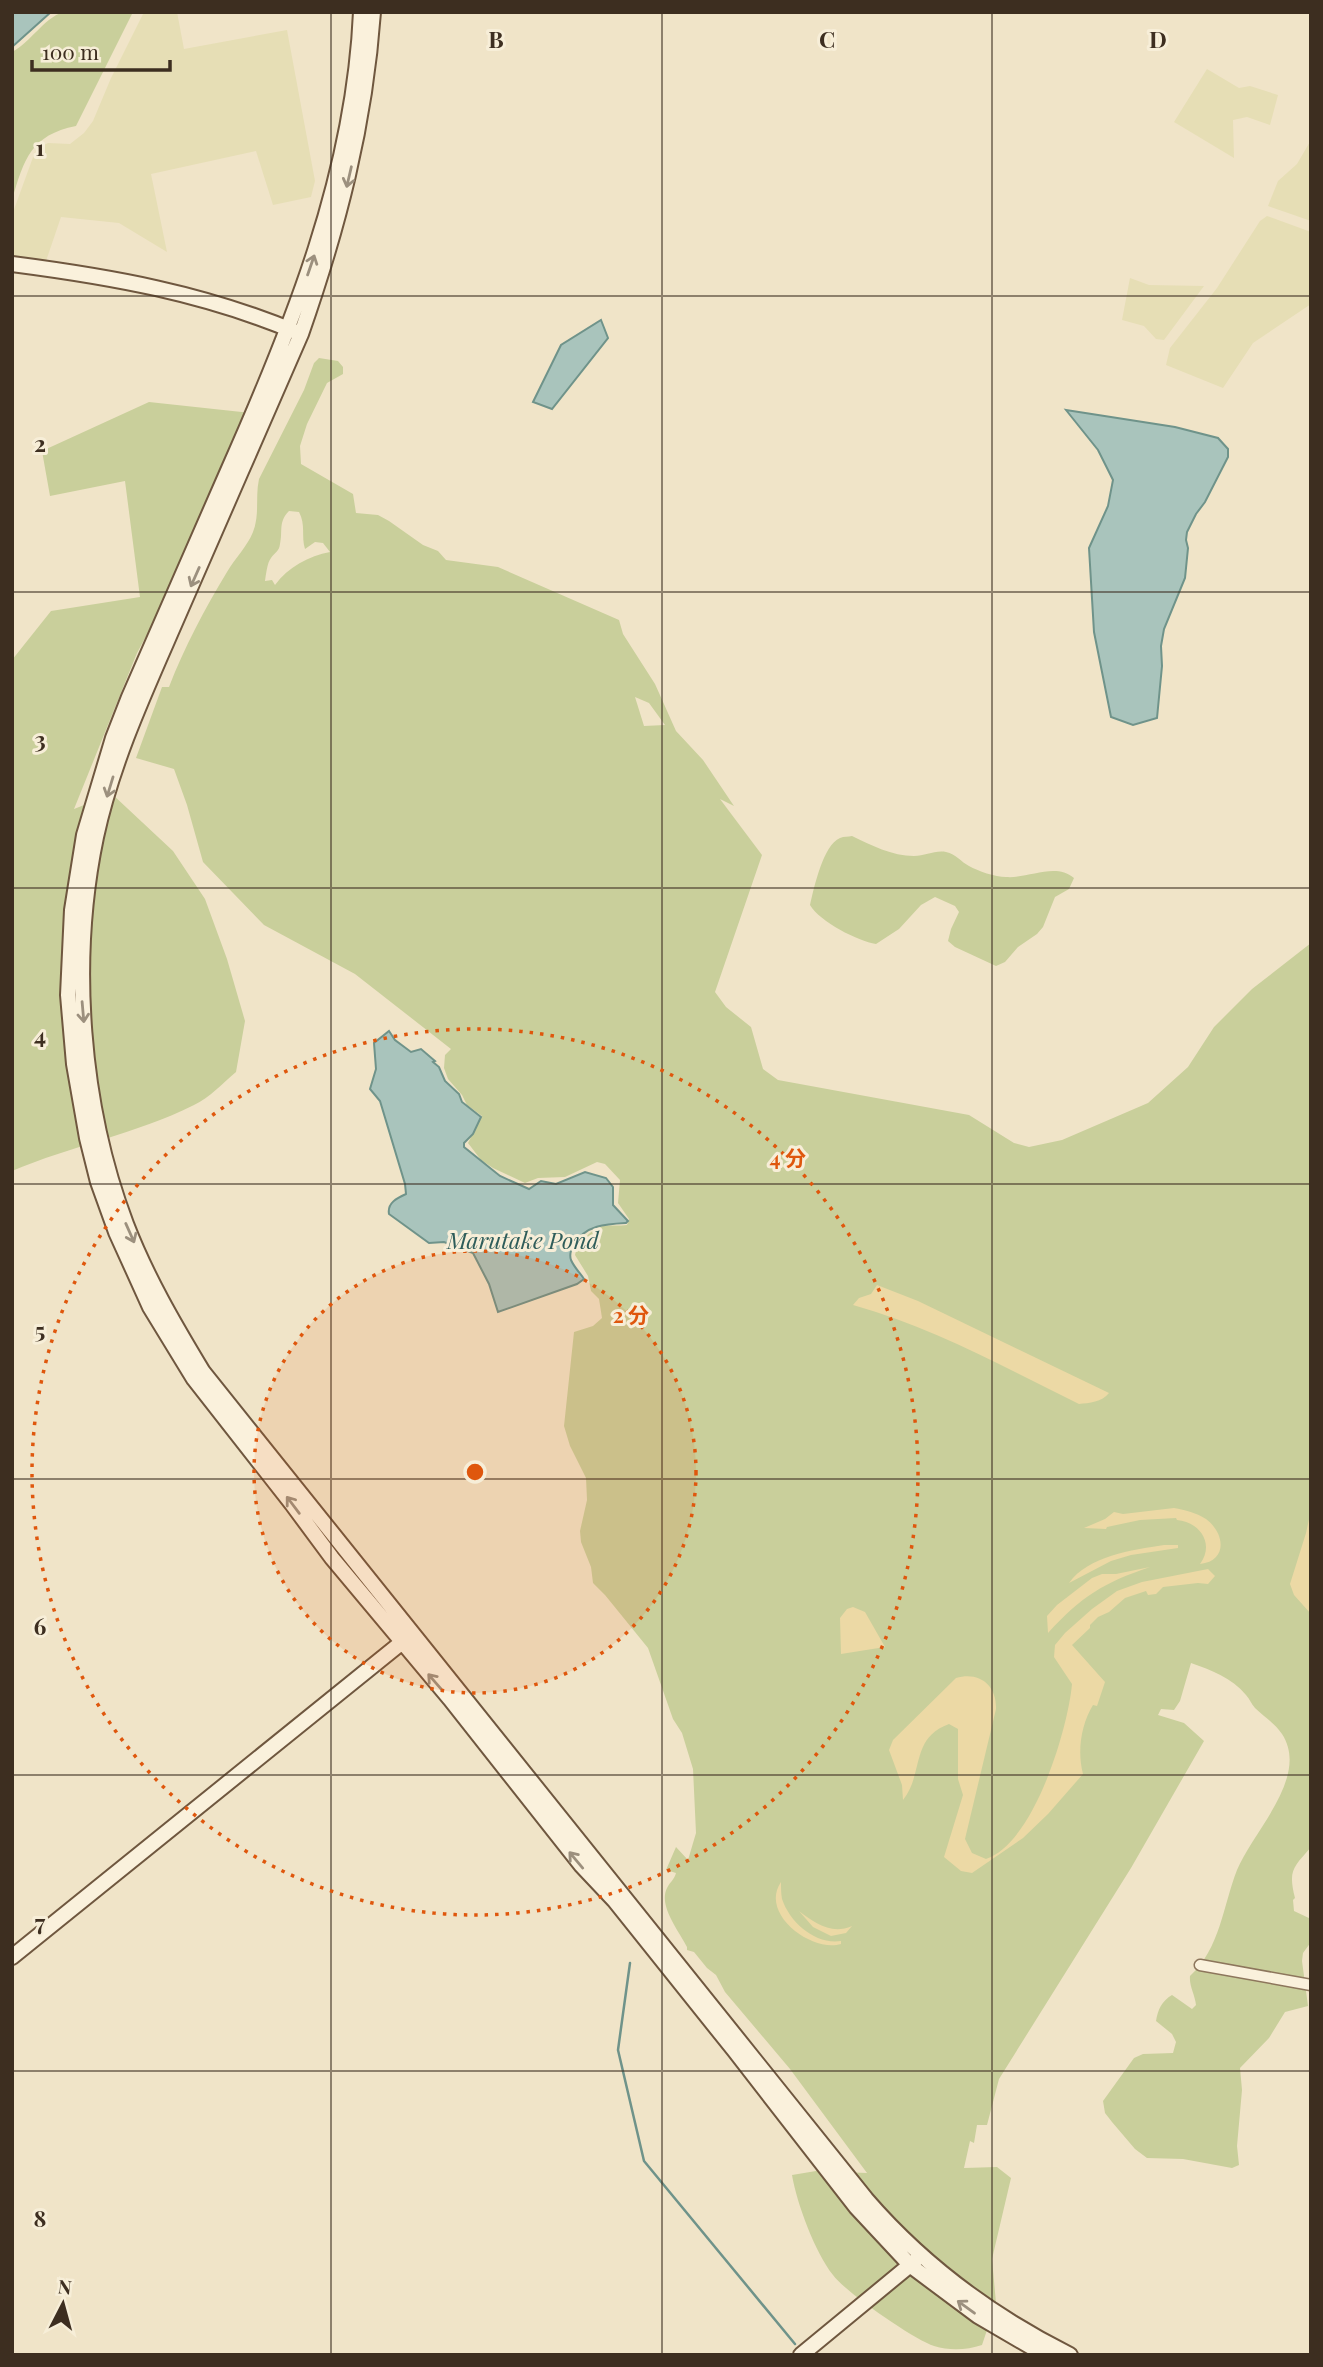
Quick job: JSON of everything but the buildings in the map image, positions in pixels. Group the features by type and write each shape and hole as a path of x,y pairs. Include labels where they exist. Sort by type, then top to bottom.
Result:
{"street":[{"path":"361,12 355,79 344,143 295,332 272,371 129,697 96,789 84,835 72,910 68,960 70,1029 82,1111 98,1182 116,1232 150,1307 194,1379 332,1558 450,1699 581,1865 614,1900 856,2207 978,2316 1045,2355"},
{"path":"373,12 356,144 334,236 140,704 121,755 97,835 81,961 81,995 87,1059 111,1181 127,1226 162,1303 203,1372 916,2261 1009,2322 1070,2355"},
{"path":"12,264 138,282 231,308 295,332"},
{"path":"12,1957 413,1634"},
{"path":"1200,1965 1311,1985"},
{"path":"801,2355 916,2261"}],"shaded area":[{"path":"144,12 177,12 184,49 287,30 315,181 311,197 273,205 256,151 151,174 167,252 119,223 61,217 46,261 12,257 12,215 36,149 48,143 70,144 84,133 93,121"},
{"path":"1207,69 1239,88 1250,86 1278,95 1270,125 1247,117 1233,120 1234,158 1174,122"},
{"path":"1311,140 1311,221 1268,206 1278,181 1297,164"},
{"path":"1267,216 1311,232 1311,304 1253,343 1223,388 1166,365 1170,348 1217,288 1260,221"},
{"path":"1130,278 1149,285 1204,286 1164,340 1156,339 1144,326 1122,320"}],"green space":[{"path":"63,12 133,12 76,126 49,136 32,151 21,172 12,200 12,52 49,20"},
{"path":"319,358 338,361 343,367 343,374 327,383 307,424 300,446 301,464 353,494 356,513 378,515 423,545 438,551 446,560 498,567 619,620 623,634 655,684 676,731 703,760 734,806 720,799 762,855 715,992 726,1007 751,1027 763,1069 778,1080 969,1115 1014,1143 1029,1147 1062,1140 1148,1103 1188,1067 1214,1027 1252,989 1311,943 1311,1847 1296,1865 1292,1875 1294,1911 1311,1919 1311,1942 1303,1953 1302,1961 1308,2006 1285,2012 1269,2038 1240,2068 1242,2090 1237,2146 1239,2165 1232,2168 1183,2159 1147,2158 1135,2149 1105,2113 1103,2101 1134,2058 1143,2054 1173,2053 1176,2042 1172,2034 1156,2021 1159,2009 1172,1995 1192,2009 1196,2005 1190,1976 1208,1953 1220,1926 1237,1870 1276,1804 1289,1768 1289,1751 1276,1727 1228,1679 1191,1663 1180,1701 1174,1710 1161,1709 1158,1715 1184,1723 1204,1741 1131,1868 999,2079 987,2125 977,2125 974,2143 970,2141 964,2168 997,2167 1011,2178 992,2259 996,2303 982,2345 952,2349 925,2342 865,2303 833,2275 808,2227 792,2175 816,2171 867,2173 790,2069 725,1992 716,1975 694,1952 687,1950 667,1910 665,1895 676,1873 666,1870 676,1847 688,1860 696,1833 693,1769 682,1733 673,1719 648,1648 593,1583 580,1531 587,1500 586,1478 570,1446 564,1426 574,1332 593,1326 602,1318 599,1299 591,1291 588,1276 575,1255 582,1241 594,1230 603,1226 627,1225 629,1219 618,1203 620,1180 605,1164 597,1162 565,1177 538,1178 525,1183 481,1160 468,1143 482,1116 467,1105 448,1079 444,1068 445,1055 451,1049 355,974 264,925 203,862 174,769 136,758 162,687 169,687 203,614 253,532 259,479 304,390 314,363","holes":["289,511 299,512 305,549 315,542 323,543 330,552 300,563 275,585 272,580 265,581 267,569 279,549 282,523","635,697 649,703 665,725 644,726"]},
{"path":"149,402 251,413 172,588 137,653 74,809 112,794 173,851 205,899 227,959 245,1021 236,1072 205,1098 172,1115 12,1171 12,660 51,611 140,597 125,481 50,496 42,451"},
{"path":"852,836 898,854 914,856 946,852 973,868 997,876 1014,877 1058,871 1074,878 1069,889 1055,897 1043,927 1037,934 1018,947 1005,962 996,966 948,941 959,912 955,906 935,897 921,905 899,929 876,944 840,930 822,918 810,905 820,868 829,849 840,838"}],"sand":[{"path":"877,1285 918,1301 1109,1393 1099,1400 1079,1404 940,1336 853,1305 859,1298 871,1294"},
{"path":"1174,1508 1199,1515 1212,1525 1221,1546 1215,1558 1200,1564 1206,1549 1203,1535 1192,1525 1176,1518 1140,1520 1106,1529 1084,1528 1114,1512 1123,1514"},
{"path":"1311,1510 1311,1614 1294,1595 1290,1584"},
{"path":"1164,1545 1178,1545 1178,1548 1111,1561 1069,1583 1087,1566 1099,1560"},
{"path":"1150,1567 1094,1592 1048,1633 1047,1616 1092,1578"},
{"path":"1208,1569 1215,1576 1208,1584 1163,1587 1156,1594 1148,1595 1146,1591 1125,1598 1090,1625 1072,1645 1105,1682 1097,1706 1093,1705 1083,1730 1080,1756 1083,1774 1023,1838 972,1873 961,1871 944,1857 963,1795 958,1779 958,1729 949,1724 928,1738 914,1779 903,1800 902,1785 889,1750 893,1740 956,1678 979,1678 990,1687 996,1700 996,1709 965,1839 972,1853 986,1859 1003,1849 1019,1831 1046,1782 1056,1755 1072,1684 1054,1657 1055,1645 1092,1609 1117,1591 1142,1582"},
{"path":"853,1607 865,1612 885,1647 841,1654 840,1618 847,1609"},
{"path":"781,1882 782,1899 798,1924 813,1936 822,1940 841,1941 841,1944 816,1943 792,1928 777,1906 776,1894"},
{"path":"799,1911 830,1928 852,1926 846,1933 831,1936 813,1927"}],"water":[{"path":"12,12 51,12 12,47"},
{"path":"601,320 608,338 552,409 533,402 561,345"},
{"path":"1066,410 1175,427 1218,438 1228,449 1228,457 1187,532 1185,578 1164,629 1161,646 1162,666 1157,718 1133,725 1111,717 1094,632 1089,548 1108,506 1113,480 1098,450"},
{"name":"Marutake Pond","path":"389,1031 395,1040 411,1052 421,1049 435,1061 433,1062 439,1067 445,1081 459,1094 462,1102 481,1117 464,1147 500,1176 529,1189 541,1181 556,1184 585,1172 606,1178 613,1187 613,1205 628,1221 591,1229 579,1238 571,1250 570,1258 584,1279 577,1284 498,1312 489,1284 473,1253 444,1242 429,1243 389,1214 391,1204 406,1194 405,1184 380,1101 370,1089 376,1069 374,1043"}],"waterway":[{"path":"630,1963 618,2050 644,2161 795,2344"}]}
